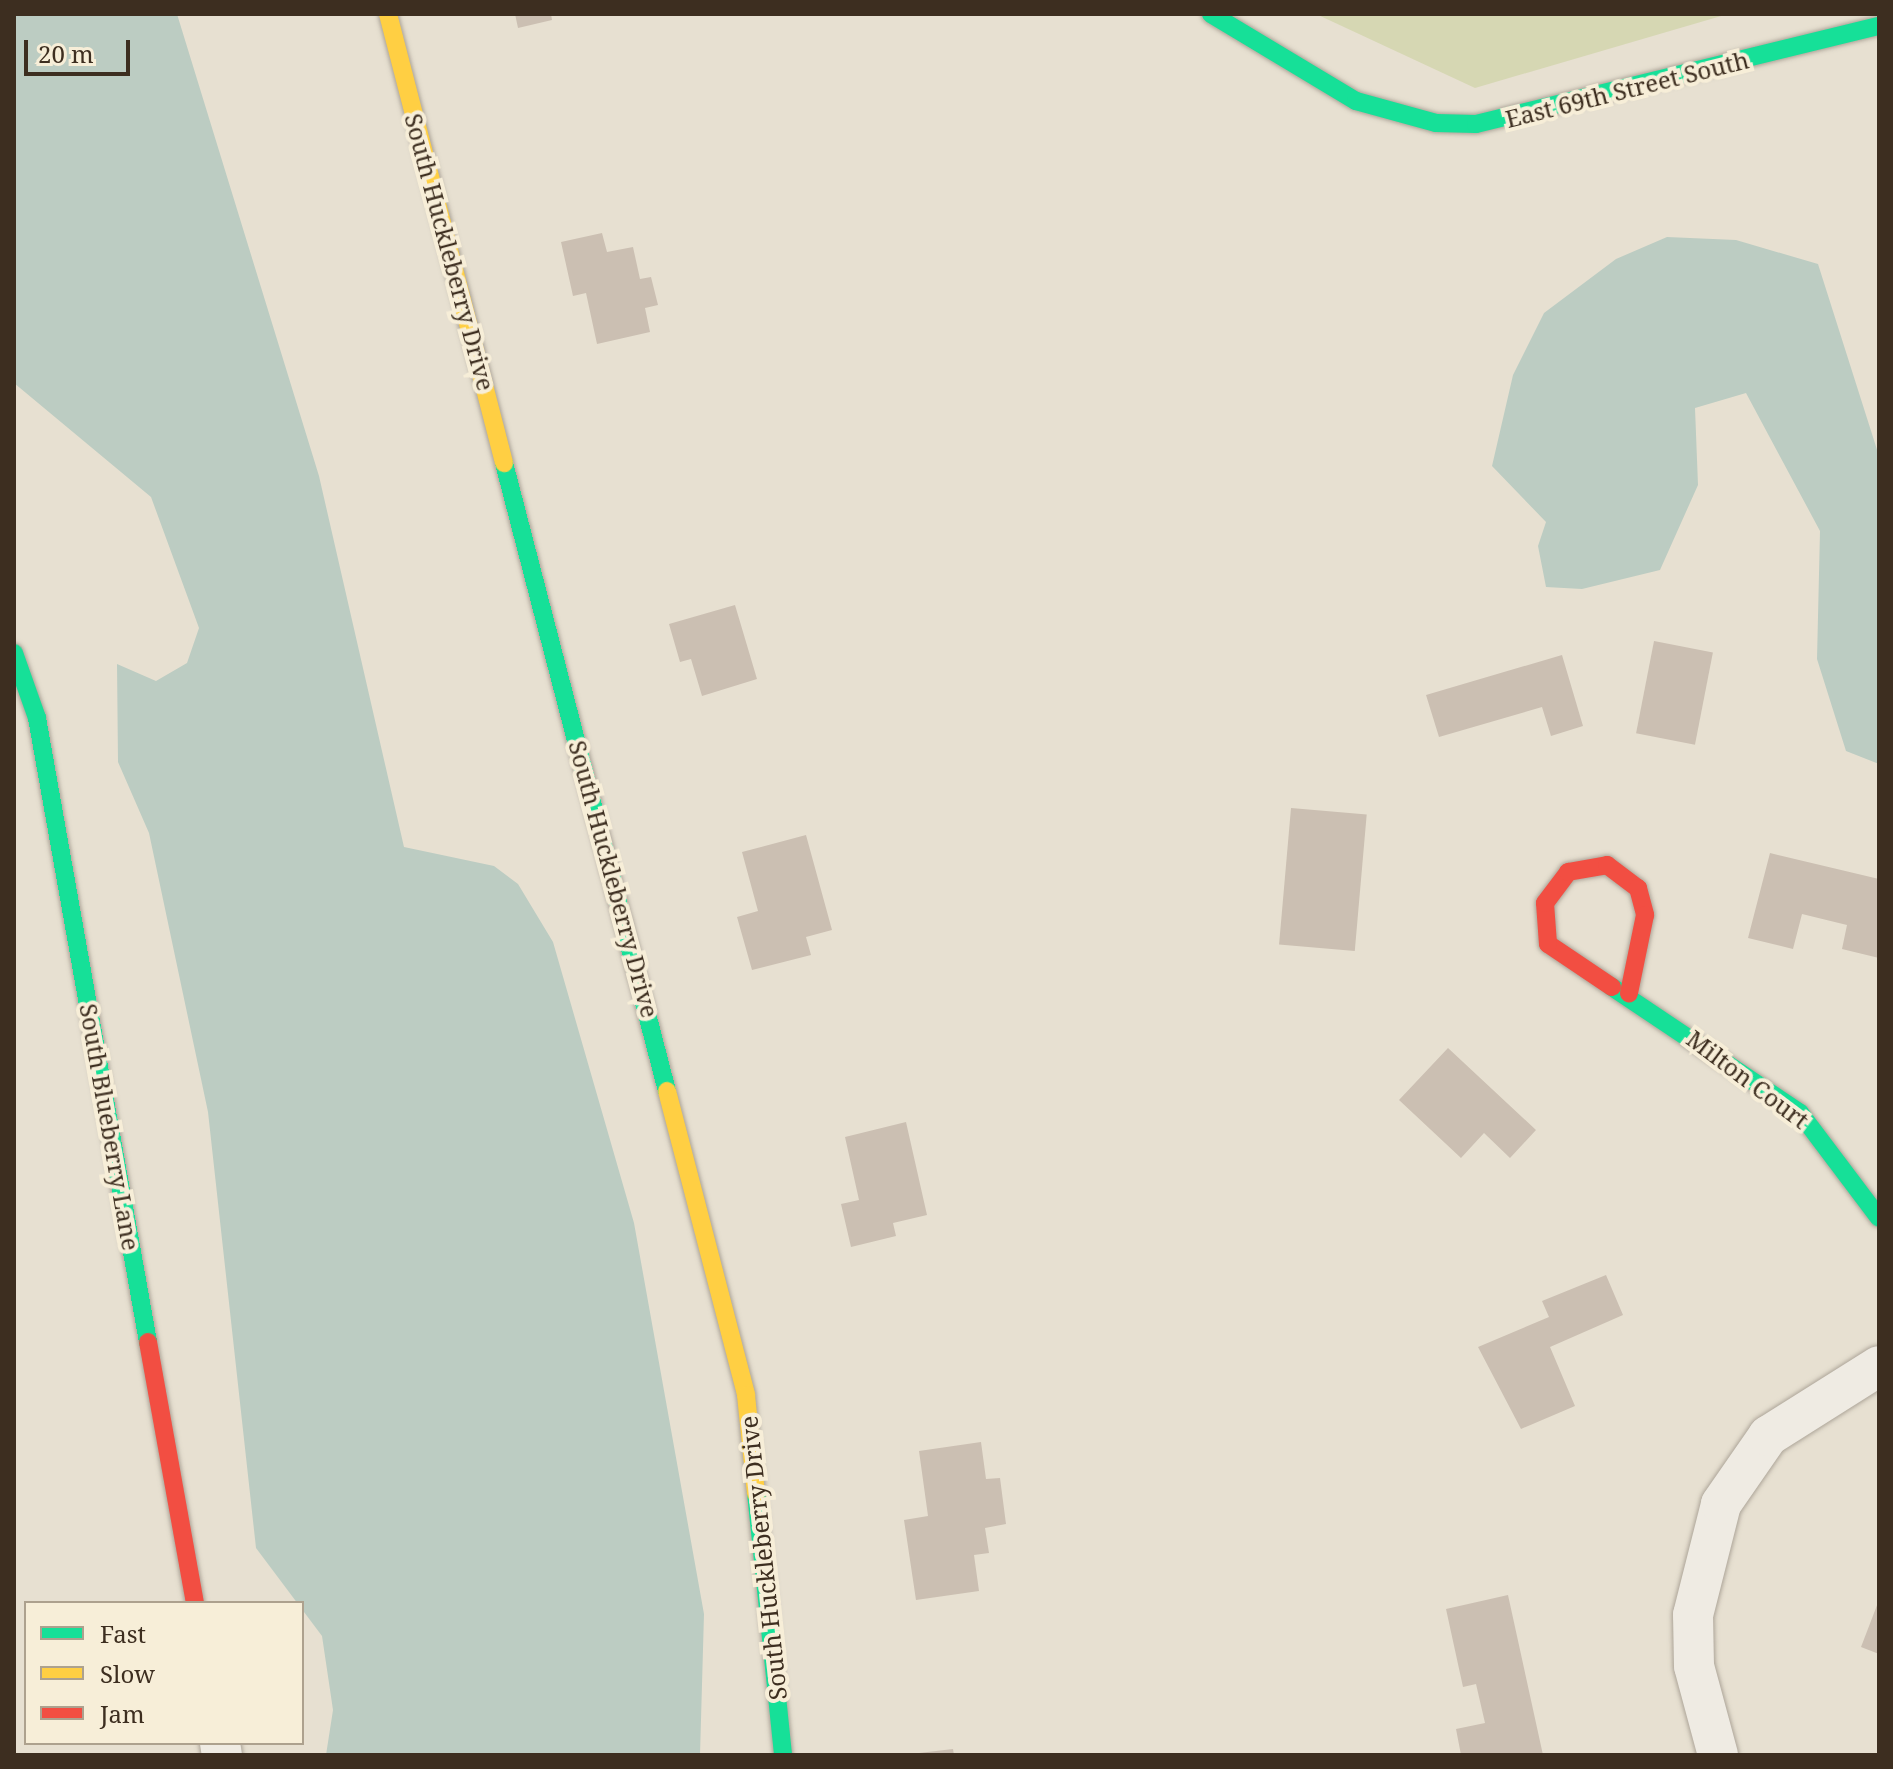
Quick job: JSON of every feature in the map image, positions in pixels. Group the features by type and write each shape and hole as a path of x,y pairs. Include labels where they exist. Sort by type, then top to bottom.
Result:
{"street":[{"name":"South Huckleberry Drive","path":"388,14 746,1395 783,1755"},
{"name":"East 69th Street South","path":"1211,14 1373,107 1436,123 1518,119 1879,26"},
{"name":"South Blueberry Lane","path":"14,653 37,718 195,1601"},
{"name":"Milton Court","path":"1629,993 1645,915 1638,888 1607,865 1568,872 1545,903 1548,944 1565,961 1629,993 1800,1113 1879,1218"},
{"path":"1718,1755 1694,1666 1693,1615 1721,1504 1768,1436 1879,1366"}],"green space":[{"path":"1316,14 1728,14 1475,88"}],"shaded area":[{"path":"14,14 177,14 319,476 404,847 494,866 518,884 553,942 634,1223 704,1614 700,1755 326,1755 333,1710 322,1636 304,1612 304,1601 296,1601 256,1548 208,1112 149,833 118,762 117,664 156,681 187,663 199,628 151,497 14,383"},
{"path":"1667,237 1736,240 1818,264 1879,456 1879,764 1846,751 1817,659 1820,531 1746,393 1695,408 1698,485 1660,570 1582,589 1546,587 1538,546 1546,522 1492,466 1513,375 1544,313 1616,259"}],"building":[{"path":"515,14 551,14 552,20 518,28"},
{"path":"602,233 607,252 633,247 640,279 651,277 658,305 645,308 650,332 597,344 586,293 573,296 561,242"},
{"path":"735,605 757,679 702,696 691,659 680,662 669,624"},
{"path":"1654,641 1713,652 1695,745 1636,733"},
{"path":"1562,655 1583,726 1551,736 1542,707 1439,737 1426,695"},
{"path":"1291,808 1367,815 1355,951 1279,944"},
{"path":"806,835 832,930 806,937 811,955 752,970 737,917 758,911 742,852"},
{"path":"1770,853 1879,879 1879,958 1842,949 1847,925 1802,914 1793,949 1748,938"},
{"path":"1448,1048 1536,1130 1510,1158 1484,1133 1461,1158 1399,1100"},
{"path":"906,1122 927,1215 893,1223 896,1236 851,1247 841,1204 859,1200 845,1137"},
{"path":"1606,1275 1623,1315 1550,1347 1575,1406 1521,1429 1478,1347 1549,1317 1542,1301"},
{"path":"981,1442 986,1479 1000,1478 1006,1524 985,1528 989,1553 974,1555 979,1591 916,1600 904,1520 928,1516 919,1451"},
{"path":"1508,1595 1543,1755 1461,1755 1456,1729 1485,1723 1476,1684 1463,1687 1446,1609"},
{"path":"1879,1600 1879,1654 1861,1647"},
{"path":"953,1749 954,1755 919,1755 919,1753"}],"traffic: fast":[{"path":"1211,14 1356,101 1436,123 1476,124 1879,26"},
{"path":"504,463 667,1091"},
{"path":"14,653 37,718 148,1342"},
{"path":"1612,987 1800,1113 1879,1218"},
{"path":"756,1493 783,1755"}],"traffic: slow":[{"path":"388,14 504,463"},
{"path":"667,1091 746,1395 756,1493"}],"traffic: jam":[{"path":"1612,987 1548,944 1545,903 1568,872 1607,865 1638,888 1645,915 1629,993"},
{"path":"148,1342 195,1601"}]}
